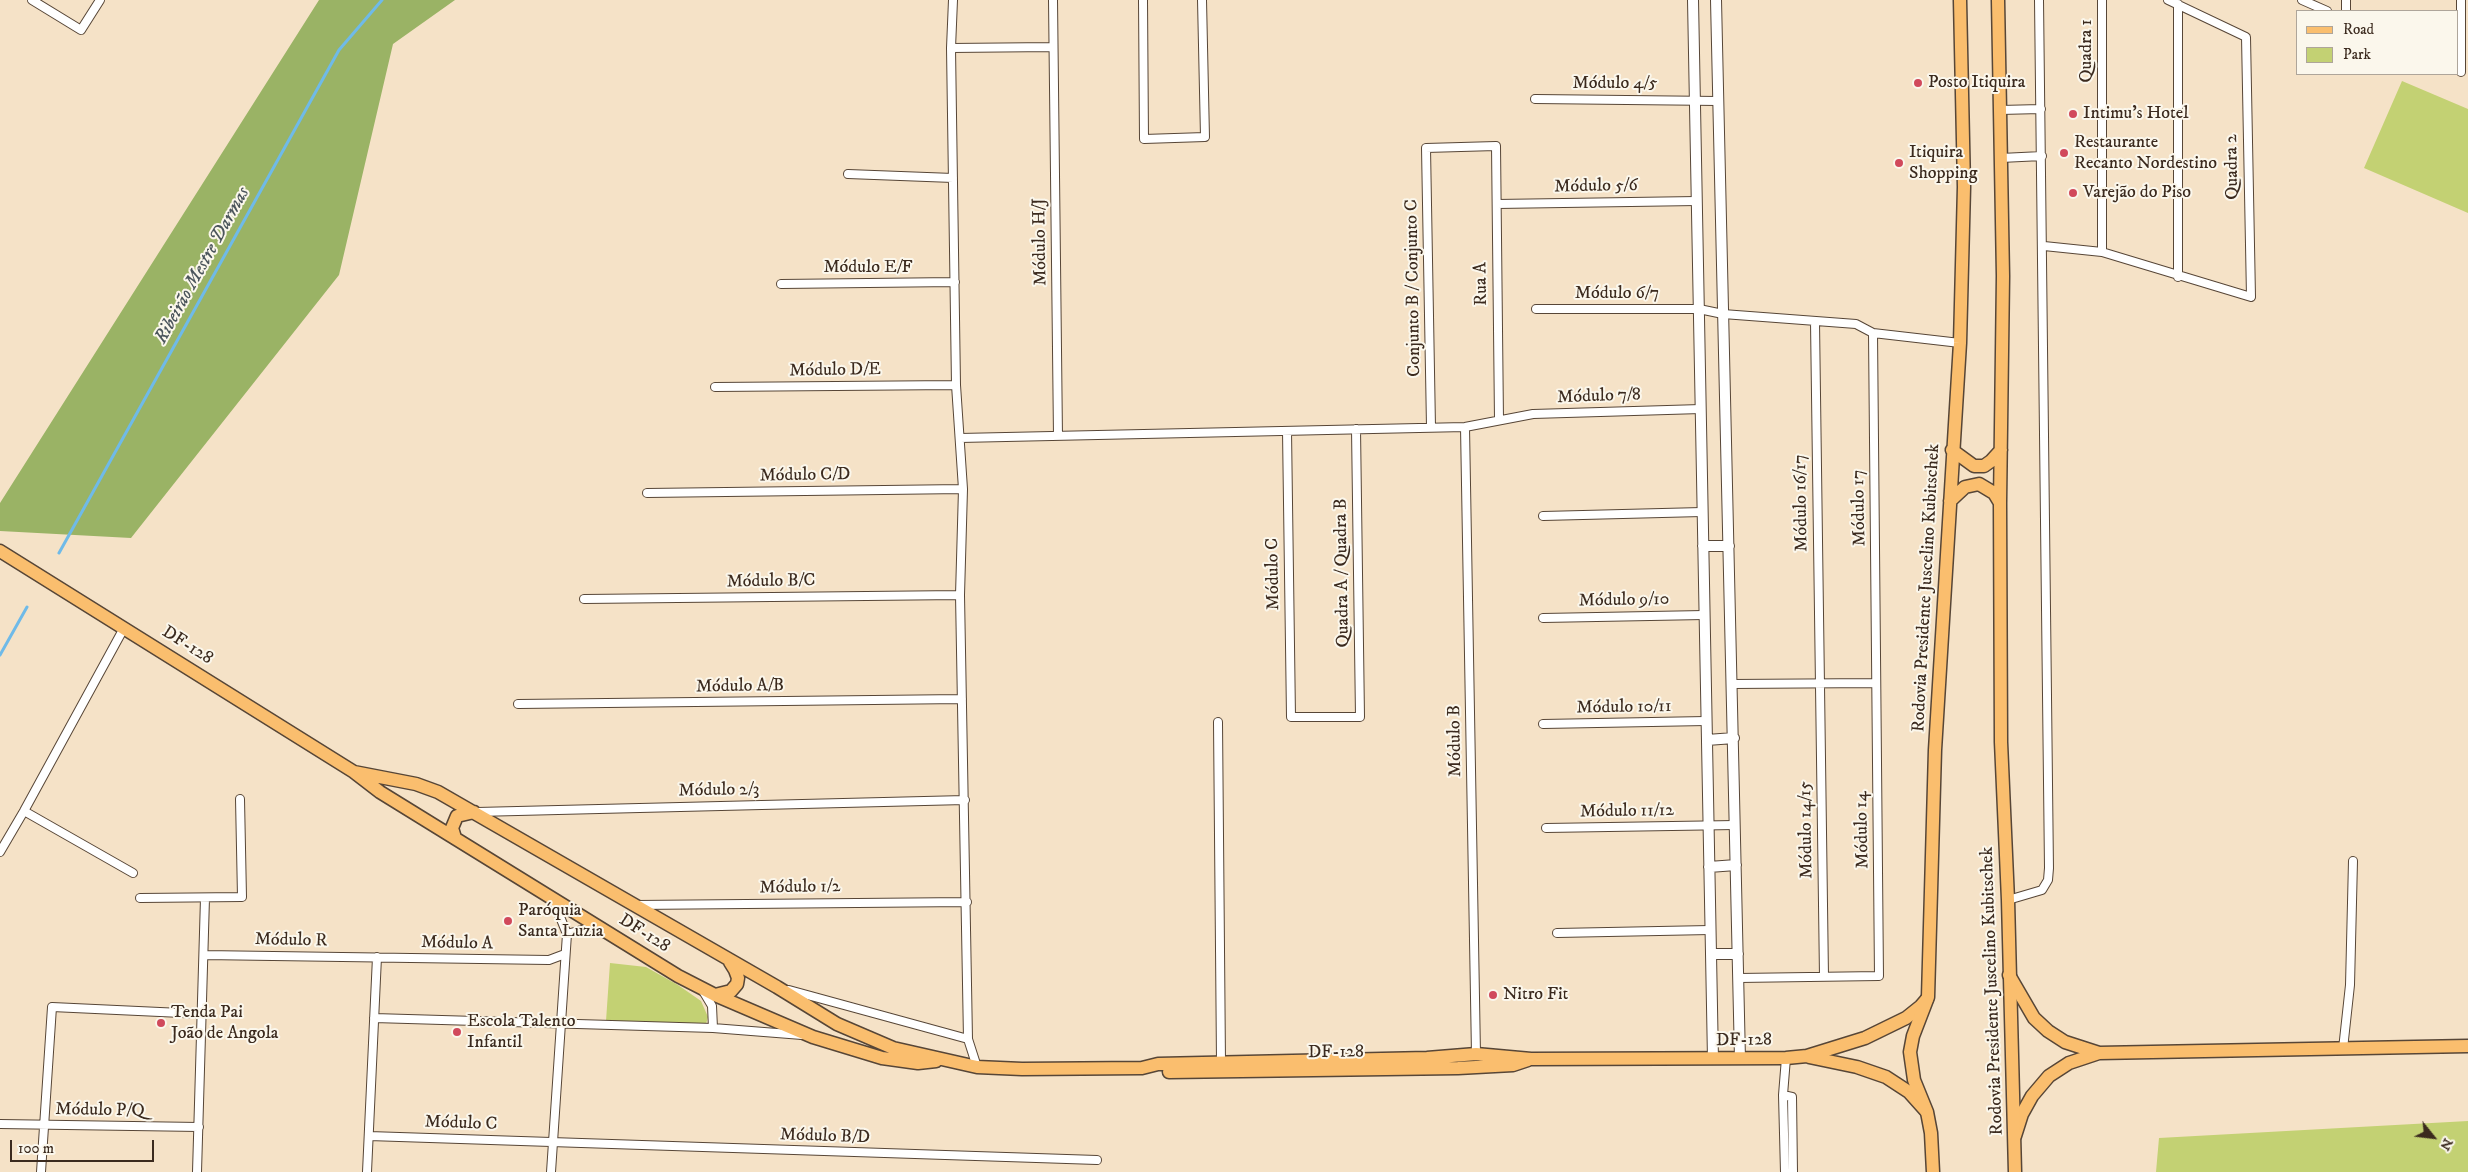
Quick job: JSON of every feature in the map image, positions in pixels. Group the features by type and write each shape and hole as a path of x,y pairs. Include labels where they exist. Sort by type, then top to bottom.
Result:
{"main road":[{"name":"Rodovia Presidente Juscelino Kubitschek","path":"1933,1172 1931,1133 1926,1112 1914,1080 1910,1052 1913,1036 1928,996 1935,750 1960,343 1964,187 1960,0"},
{"name":"Rodovia Presidente Juscelino Kubitschek","path":"1998,0 2003,276 2000,503 2001,742 2008,900 2015,1172"},
{"path":"1952,450 1974,466 1984,466 2001,450"},
{"path":"1950,501 1965,487 1980,484 1994,493 2000,503"},
{"name":"DF-128","path":"0,551 354,772 380,792 597,926 702,988 809,1036 882,1058 918,1063 941,1060"},
{"name":"DF-128","path":"354,772 430,788 777,987 837,1024 862,1036 893,1048 978,1067 1022,1069 1142,1068 1158,1064 1427,1058 1476,1054 1531,1059 1786,1058 1807,1056 1865,1038 1906,1018 1921,1006 1928,996"},
{"path":"455,838 452,828 457,816 474,812"},
{"path":"715,995 731,991 737,984 736,970 729,961"},
{"path":"2009,975 2034,1018 2048,1031 2065,1042 2099,1053"},
{"path":"2015,1136 2026,1108 2049,1076 2069,1063 2099,1053 2468,1046"},
{"path":"1458,1068 1476,1054 1500,1066"},
{"name":"DF-128","path":"1807,1056 1856,1067 1886,1077 1909,1092 1926,1112"},
{"path":"1418,1069 1427,1058"},
{"name":"DF-128","path":"1142,1068 1158,1072 1418,1069 1513,1065 1531,1059"},
{"path":"1284,1062 1302,1071"}],"street":[{"path":"32,0 81,30 100,0"},
{"path":"953,0 951,48 956,385 963,489 960,594 968,1038 978,1067"},
{"name":"Módulo H/J","path":"1053,0 1058,436"},
{"path":"1142,0 1144,139 1205,138 1202,0"},
{"path":"1693,0 1712,1059"},
{"path":"1716,0 1740,1058"},
{"path":"2008,900 2042,890 2048,880 2049,868 2044,246 2039,0"},
{"name":"Quadra 1","path":"2102,0 2102,252"},
{"path":"2044,246 2102,252 2178,277 2178,4 2168,0"},
{"path":"2302,0 2325,10"},
{"path":"2461,0 2462,72"},
{"name":"Quadra 2","path":"2178,4 2246,37 2251,297 2178,277"},
{"path":"951,48 1053,47"},
{"name":"Módulo 4/5","path":"1535,99 1695,99 1718,101"},
{"path":"2000,110 2041,109"},
{"name":"Rua A","path":"1426,148 1496,146 1499,420"},
{"name":"Conjunto B / Conjunto C","path":"1426,148 1431,428"},
{"path":"2001,158 2042,156"},
{"path":"848,174 953,178"},
{"name":"Módulo 5/6","path":"1496,204 1697,201"},
{"name":"Módulo E/F","path":"781,284 955,282"},
{"name":"Módulo 6/7","path":"1536,309 1699,309 1723,314 1856,324 1873,333 1960,343"},
{"name":"Módulo 16/17","path":"1815,322 1820,683"},
{"name":"Módulo 17","path":"1873,333 1876,683"},
{"name":"Módulo D/E","path":"715,387 956,385"},
{"name":"Módulo 7/8","path":"960,438 1466,427 1533,414 1701,409"},
{"name":"Módulo B","path":"1466,427 1476,1054"},
{"name":"Quadra A / Quadra B","path":"1291,717 1360,717 1356,429"},
{"name":"Módulo C","path":"1286,431 1291,717"},
{"name":"Módulo C/D","path":"647,493 963,489"},
{"path":"1543,516 1702,512"},
{"path":"1703,546 1729,546"},
{"name":"Módulo B/C","path":"584,599 960,594"},
{"name":"Módulo 9/10","path":"1544,618 1704,615"},
{"path":"0,852 24,812 124,628"},
{"name":"Módulo 14/15","path":"1820,683 1824,977"},
{"path":"1732,684 1876,683"},
{"name":"Módulo 14","path":"1824,977 1879,976 1876,683"},
{"name":"Módulo A/B","path":"518,704 962,699"},
{"name":"Módulo 10/11","path":"1543,724 1706,721"},
{"path":"1218,722 1221,1062"},
{"path":"1707,740 1734,738"},
{"path":"140,898 242,896 240,799"},
{"name":"Módulo 2/3","path":"474,812 965,800"},
{"path":"24,812 133,873"},
{"name":"Módulo 11/12","path":"1546,828 1735,825"},
{"path":"2343,1049 2350,985 2352,861"},
{"path":"1709,867 1736,865"},
{"path":"198,1172 205,898"},
{"path":"551,1172 559,1025 567,934 552,898"},
{"name":"Módulo 1/2","path":"634,905 967,902"},
{"path":"567,934 597,926"},
{"path":"1557,933 1710,930"},
{"name":"Módulo A","path":"377,958 549,960 565,954"},
{"path":"1710,954 1738,954"},
{"name":"Módulo R","path":"204,955 377,958"},
{"path":"367,1172 377,958"},
{"path":"1739,978 1824,977"},
{"path":"777,987 968,1038"},
{"path":"702,988 712,1006 713,1028"},
{"path":"41,1172 52,1007 202,1014"},
{"path":"374,1018 559,1025 713,1028 809,1036"},
{"path":"1785,1172 1783,1095 1786,1058"},
{"path":"1783,1095 1792,1097 1793,1172"},
{"name":"Módulo P/Q","path":"0,1124 199,1127"},
{"name":"Módulo C","path":"369,1136 552,1143"},
{"name":"Módulo B/D","path":"552,1143 1097,1160"}],"green space":[{"path":"319,0 455,0 393,44 339,275 131,538 0,531 0,503"},
{"path":"2402,81 2468,109 2468,213 2364,168"},
{"path":"610,963 646,967 678,985 701,1001 708,1017 706,1024 704,1026 606,1021"},
{"path":"2468,1121 2468,1172 2156,1172 2159,1138"}],"waterway":[{"name":"Ribeirão Mestre Darmas","path":"59,553 339,50 382,0"},
{"name":"Ribeirão Mestre Darmas","path":"0,655 27,607"}],"place":[{"name":"Posto Itiquira","path":"1918,83"},
{"name":"Intimu's Hotel","path":"2073,114"},
{"name":"Restaurante Recanto Nordestino","path":"2064,153"},
{"name":"Itiquira Shopping","path":"1899,163"},
{"name":"Varejão do Piso","path":"2073,193"},
{"name":"Paróquia Santa Luzia","path":"508,921"},
{"name":"Nitro Fit","path":"1493,995"},
{"name":"Tenda Pai João de Angola","path":"161,1023"},
{"name":"Escola Talento Infantil","path":"457,1032"}]}
